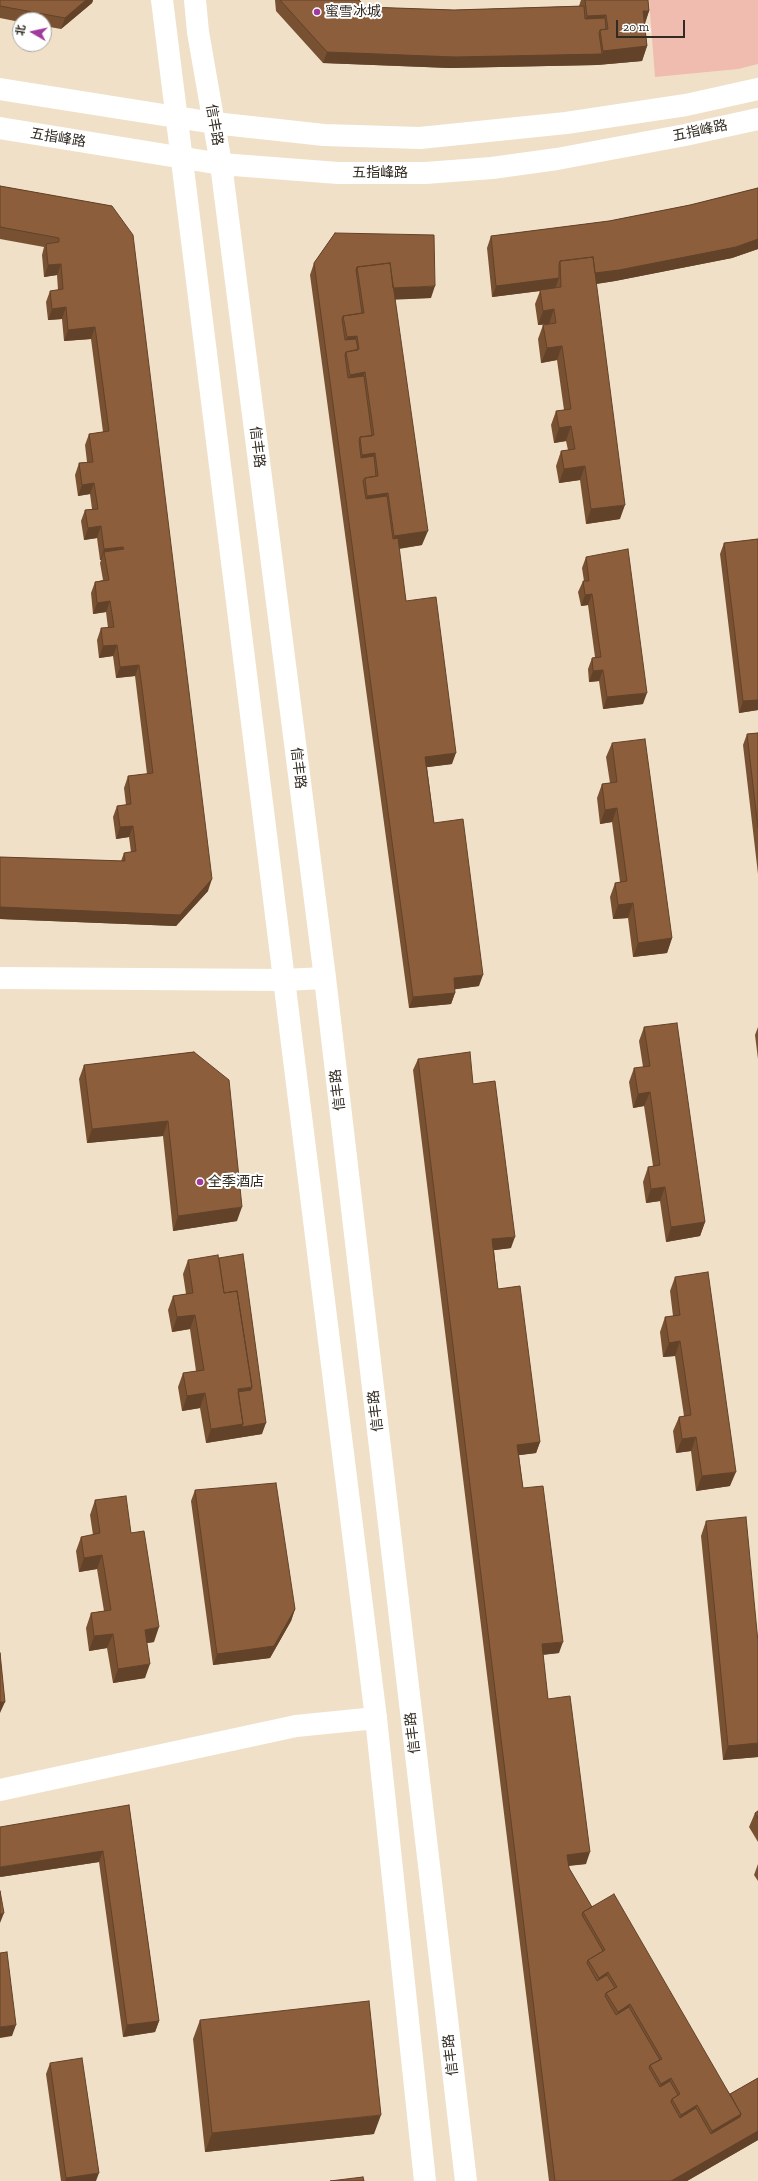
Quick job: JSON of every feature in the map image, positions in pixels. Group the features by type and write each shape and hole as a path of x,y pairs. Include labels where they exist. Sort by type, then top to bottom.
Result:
{"main road":[{"path":"162,0 180,157 376,1718 424,2181"},
{"name":"信丰路","path":"195,0 221,164 325,978 466,2181"},
{"name":"五指峰路","path":"0,89 214,123 324,135 420,138 566,123 686,105 758,89"},
{"name":"五指峰路","path":"0,128 221,164 338,173 425,172 492,168 557,159 685,135 758,119"},
{"path":"0,978 284,980 325,978"},
{"path":"0,1790 296,1726 376,1718"}],"shaded area":[{"path":"649,0 758,0 758,64 738,69 655,77"}],"building":[{"path":"0,0 86,0 65,18 52,16 52,12 32,12 0,6"},
{"path":"280,0 359,0 366,7 454,10 584,6 585,19 605,18 606,29 600,30 599,33 602,54 455,57 327,52"},
{"path":"585,0 648,0 649,11 643,11 647,46 603,51 600,30 608,29 606,15 587,16"},
{"path":"0,186 112,206 133,235 212,879 180,915 0,907 0,857 125,861 124,853 136,851 133,826 120,827 117,806 131,804 128,776 153,773 139,665 120,667 117,645 103,646 101,628 114,627 110,601 97,603 95,582 109,580 104,552 124,549 123,547 104,549 101,526 88,528 85,510 98,509 94,483 82,485 79,463 93,462 89,434 109,431 95,327 68,330 66,307 52,309 50,291 63,289 61,264 48,265 46,244 59,242 59,238 0,227"},
{"path":"758,188 758,239 736,247 619,270 595,273 593,257 560,261 559,278 496,286 491,236 609,221 690,205"},
{"path":"335,233 434,235 435,286 393,288 390,263 357,267 356,270 362,313 343,316 342,319 345,340 356,339 358,350 346,352 345,355 348,378 364,376 372,436 360,437 359,440 361,458 374,456 376,476 365,478 363,481 366,499 387,496 393,539 398,538 406,601 436,597 456,753 425,757 434,823 463,819 483,975 454,978 455,993 413,997 314,263"},
{"path":"593,257 625,505 591,509 585,466 564,469 561,451 575,449 571,426 559,428 556,411 571,409 562,346 547,348 543,325 556,323 554,309 543,311 540,290 561,287 560,261"},
{"path":"390,263 428,531 394,536 388,493 367,496 365,478 378,476 375,453 362,455 360,437 374,435 365,372 350,375 346,352 359,349 357,336 347,337 343,316 364,313 357,267"},
{"path":"758,539 758,700 743,701 724,543"},
{"path":"628,549 647,693 607,697 603,670 593,671 592,658 601,657 592,594 585,595 583,581 589,581 586,557"},
{"path":"758,733 758,828 747,734"},
{"path":"645,739 672,938 638,943 633,903 618,905 615,883 627,881 617,808 605,810 602,784 617,782 612,743"},
{"path":"677,1023 705,1222 671,1227 665,1187 651,1189 648,1167 660,1165 650,1092 638,1094 634,1068 650,1066 644,1027"},
{"name":"全季酒店","path":"194,1052 229,1080 242,1207 178,1216 168,1121 92,1129 84,1065"},
{"path":"470,1052 473,1084 495,1081 515,1237 492,1239 498,1289 520,1286 540,1442 517,1445 523,1488 543,1486 563,1642 542,1644 548,1699 570,1696 590,1852 567,1855 569,1868 592,1907 583,1912 582,1915 603,1951 588,1960 587,1963 597,1981 607,1975 615,1988 606,1993 605,1996 616,2015 629,2007 660,2060 650,2065 649,2068 660,2087 670,2081 678,2095 672,2099 671,2102 680,2118 696,2108 711,2134 740,2117 741,2114 730,2094 758,2078 758,2131 671,2181 555,2181 418,1059"},
{"path":"243,1254 266,1423 242,1427 243,1424 238,1392 251,1390 252,1387 237,1291 224,1293 219,1258"},
{"path":"218,1255 224,1293 237,1291 252,1387 238,1389 243,1424 211,1429 205,1393 187,1396 183,1373 204,1370 195,1315 177,1317 173,1296 193,1293 188,1260"},
{"path":"708,1272 736,1472 702,1476 696,1437 682,1439 679,1417 691,1415 680,1341 669,1343 665,1317 680,1315 675,1277"},
{"path":"276,1483 295,1609 274,1646 217,1654 195,1490"},
{"path":"126,1496 131,1533 144,1531 159,1627 145,1630 150,1664 118,1669 113,1634 94,1636 91,1613 111,1610 102,1555 84,1558 81,1537 100,1533 95,1500"},
{"path":"746,1517 758,1642 758,1743 728,1746 706,1521"},
{"path":"0,1653 5,1702 0,1702"},
{"path":"129,1805 159,2021 127,2025 103,1851 0,1867 0,1827"},
{"path":"758,1811 758,1819 755,1813"},
{"path":"0,1891 4,1913 0,1914"},
{"path":"614,1894 741,2114 712,2131 697,2105 681,2115 672,2099 680,2094 671,2078 661,2084 650,2065 662,2059 630,2004 618,2012 606,1993 617,1987 608,1972 599,1978 588,1960 605,1950 583,1912"},
{"path":"7,1952 16,2025 0,2027 0,1953"},
{"path":"369,2001 381,2115 212,2133 200,2020"},
{"path":"82,2058 99,2173 66,2178 50,2063"},
{"path":"363,2177 364,2181 330,2181"}],"place":[{"name":"蜜雪冰城","path":"317,12"},
{"name":"全季酒店","path":"200,1182"}]}
